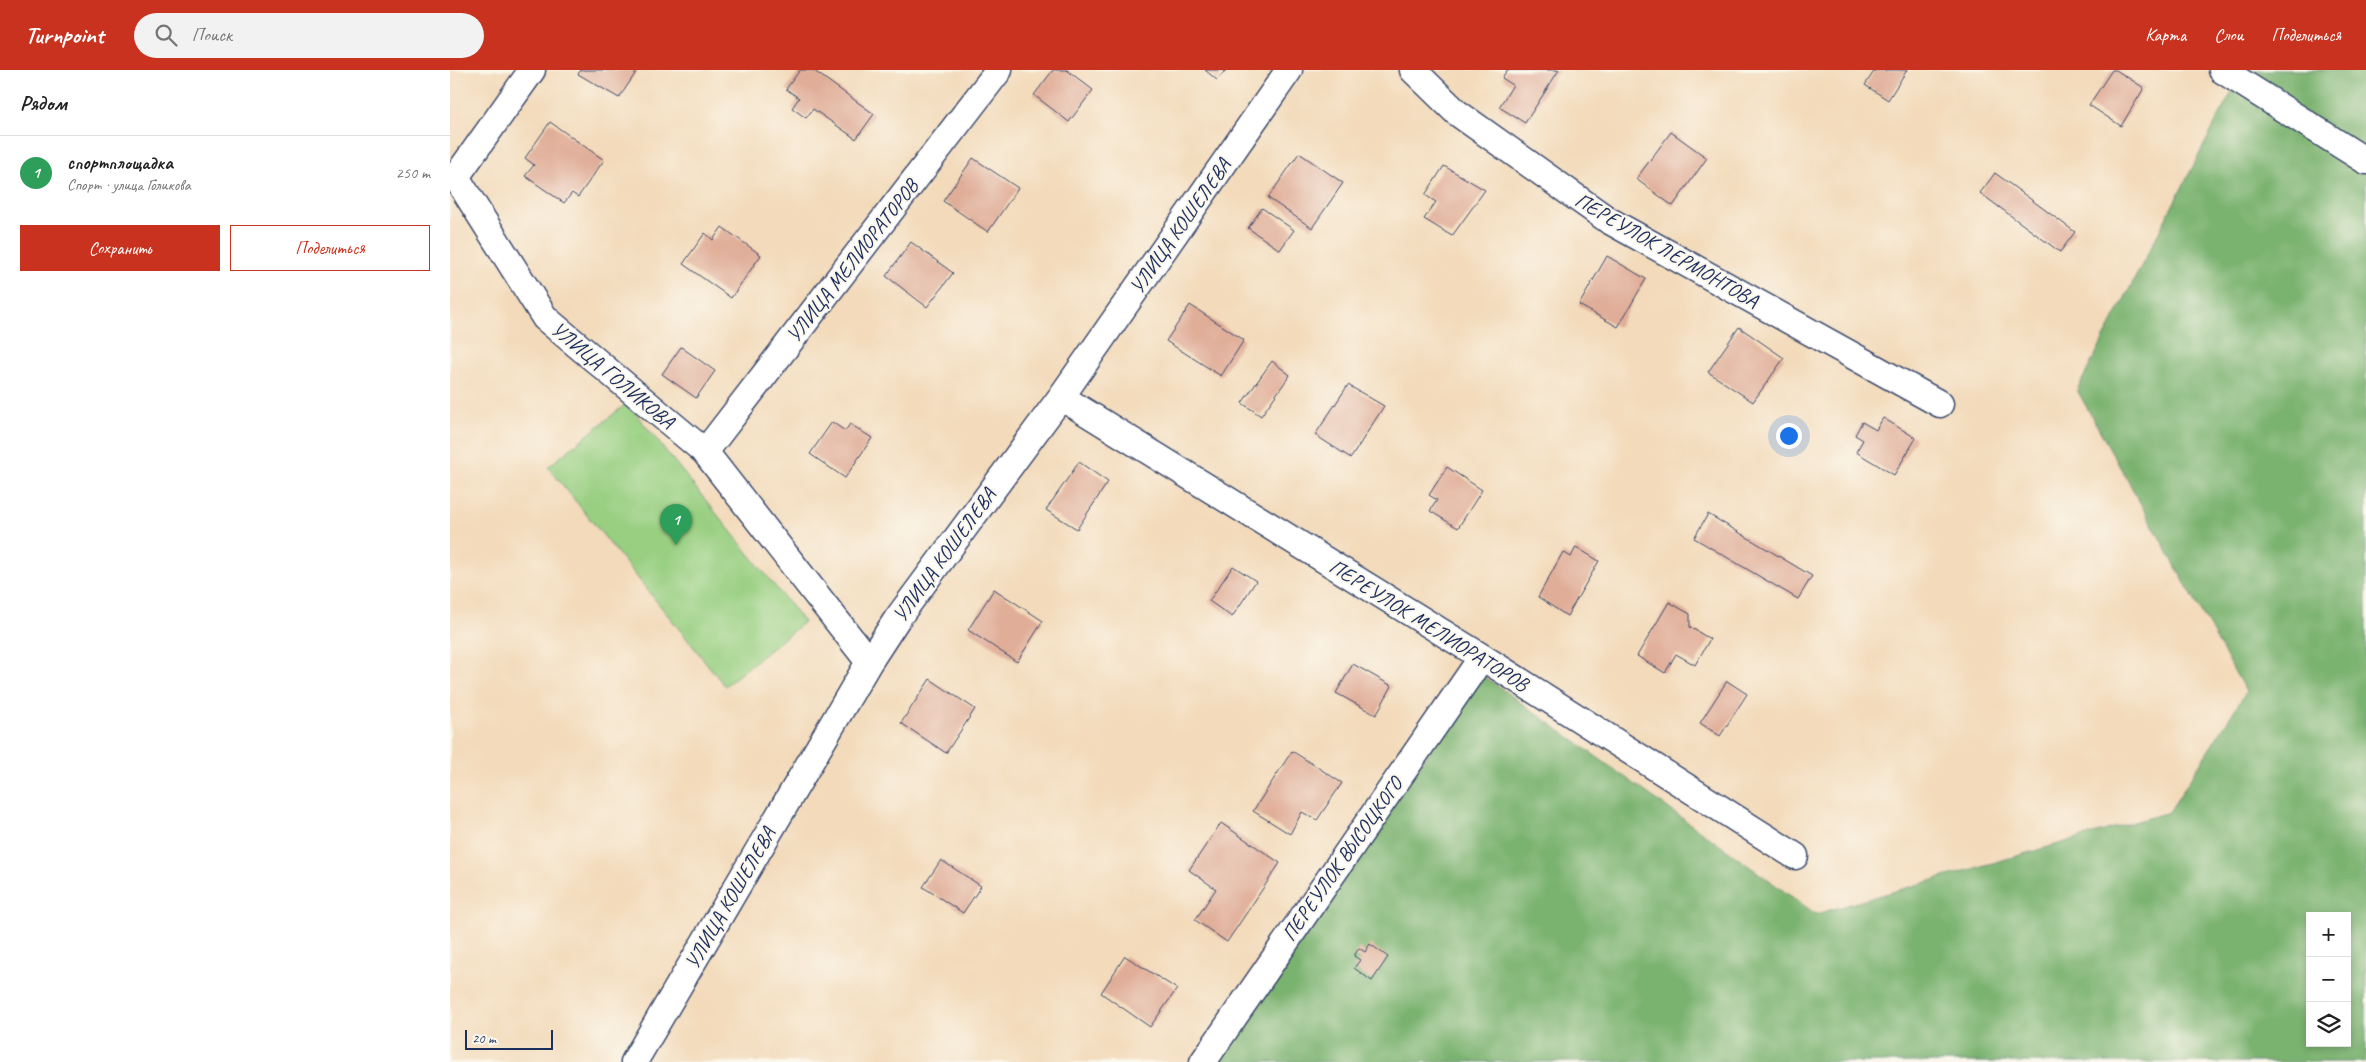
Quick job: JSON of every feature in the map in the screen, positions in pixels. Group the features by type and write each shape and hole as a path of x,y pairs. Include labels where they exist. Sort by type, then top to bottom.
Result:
{"street":[{"name":"УЛИЦА ГОЛИКОВА","path":"532,70 456,177 545,318 705,452 868,662"},
{"name":"УЛИЦА МЕЛИОРАТОРОВ","path":"705,452 999,70"},
{"name":"УЛИЦА КОШЕЛЕВА","path":"634,1062 868,662 897,619 1061,397 1289,70"},
{"name":"ПЕРЕУЛОК ЛЕРМОНТОВА","path":"1413,70 1456,112 1608,220 1940,404"},
{"path":"2222,70 2366,161"},
{"name":"ПЕРЕУЛОК МЕЛИОРАТОРОВ","path":"1061,397 1482,657 1795,856"},
{"name":"ПЕРЕУЛОК ВЫСОЦКОГО","path":"1203,1062 1482,657"}],"green space":[{"path":"2243,70 2366,70 2366,1062 1220,1062 1481,674 1816,914 2169,812 2246,692 2077,390"},
{"path":"627,403 804,622 725,686 548,467"}],"building":[{"path":"581,70 637,71 619,98 578,74"},
{"path":"800,70 813,70 874,114 856,139 813,109 806,118 792,108 799,98 786,89"},
{"path":"1053,70 1067,70 1093,90 1069,122 1034,95"},
{"path":"1205,70 1226,70 1217,80"},
{"path":"1507,70 1559,70 1525,123 1499,107 1513,85 1502,78"},
{"path":"1875,70 1907,70 1888,100 1865,85"},
{"path":"2112,70 2116,70 2144,88 2121,126 2089,105"},
{"path":"550,122 604,160 578,197 572,193 564,203 525,176 534,165 525,158"},
{"path":"1671,132 1707,158 1673,206 1636,179"},
{"path":"1299,153 1343,183 1312,228 1268,198"},
{"path":"973,158 1018,188 988,232 943,201"},
{"path":"1444,166 1485,190 1452,236 1424,219 1436,202 1425,195"},
{"path":"1995,173 2075,232 2060,252 1980,193"},
{"path":"1262,208 1294,230 1280,250 1248,228"},
{"path":"722,227 761,255 731,298 683,264 705,233 713,240"},
{"path":"911,242 953,273 927,307 886,276"},
{"path":"1607,256 1646,279 1618,327 1579,305"},
{"path":"1190,305 1244,340 1221,376 1166,341"},
{"path":"1739,327 1784,358 1753,402 1708,372"},
{"path":"681,347 715,371 696,398 662,374"},
{"path":"1272,361 1290,375 1261,416 1242,403"},
{"path":"1348,385 1384,406 1351,458 1315,435"},
{"path":"1883,418 1916,438 1894,475 1856,452 1863,440 1855,435 1862,422 1876,430"},
{"path":"832,422 845,431 850,424 872,438 845,478 810,454"},
{"path":"1079,462 1108,482 1077,529 1046,510"},
{"path":"1447,467 1482,490 1458,528 1430,511 1437,500 1429,495"},
{"path":"1708,514 1812,576 1798,599 1694,538"},
{"path":"1576,547 1599,561 1567,616 1538,597 1563,552 1571,557"},
{"path":"1233,566 1256,581 1232,617 1209,601"},
{"path":"994,589 1043,621 1017,662 968,630"},
{"path":"1669,602 1690,614 1690,627 1710,639 1695,665 1676,654 1665,673 1637,656"},
{"path":"1353,664 1392,686 1376,715 1336,693"},
{"path":"930,679 975,709 946,753 901,723"},
{"path":"1727,681 1747,694 1720,736 1700,723"},
{"path":"1292,751 1342,783 1317,820 1302,812 1290,834 1253,811"},
{"path":"1221,823 1280,863 1227,942 1195,920 1216,889 1189,870"},
{"path":"941,860 981,886 963,913 923,887"},
{"path":"1370,944 1388,957 1372,981 1354,968 1360,960 1354,956 1359,948 1365,952"},
{"path":"1125,956 1177,989 1150,1027 1101,993"}],"place":[{"name":"спортплощадка","path":"676,545"}]}
